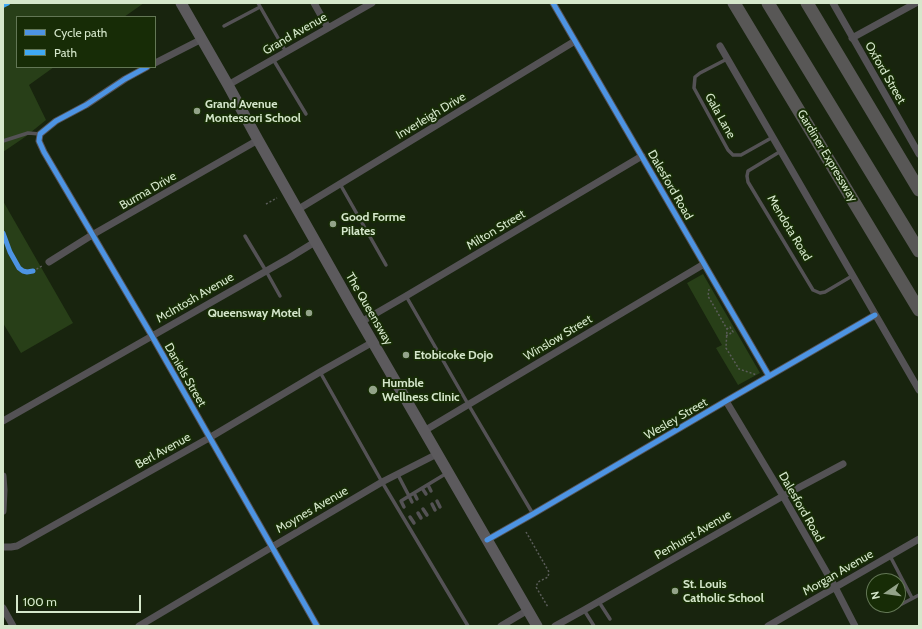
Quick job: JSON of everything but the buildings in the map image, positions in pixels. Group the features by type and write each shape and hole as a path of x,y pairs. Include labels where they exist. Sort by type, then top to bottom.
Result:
{"highway":[{"name":"Gardiner Expressway","path":"734,3 919,310"},
{"path":"768,3 919,251"},
{"path":"807,3 919,190"}],"main road":[{"name":"The Queensway","path":"181,3 315,242 536,626"}],"street":[{"path":"314,3 328,28"},
{"name":"Grand Avenue","path":"228,85 372,3"},
{"name":"Dalesford Road","path":"553,3 712,277 768,377"},
{"name":"Oxford Street","path":"833,3 919,154"},
{"path":"852,38 916,3"},
{"path":"156,62 202,39"},
{"name":"Inverleigh Drive","path":"297,210 575,41"},
{"path":"720,46 919,390"},
{"path":"40,134 56,122 145,68"},
{"name":"Daniels Street","path":"40,134 39,141 44,152 152,336 317,626"},
{"name":"Burma Drive","path":"49,262 92,235 258,140"},
{"name":"Milton Street","path":"362,322 642,156"},
{"name":"McIntosh Avenue","path":"3,421 315,242"},
{"name":"Winslow Street","path":"424,431 704,264"},
{"name":"Wesley Street","path":"487,540 875,315"},
{"name":"Berl Avenue","path":"3,547 17,546 209,438 373,342"},
{"name":"Dalesford Road","path":"726,401 783,496 835,587 855,626"},
{"name":"Moynes Avenue","path":"138,626 382,482 437,454"},
{"name":"Penhurst Avenue","path":"555,626 783,496 843,464"},
{"path":"3,476 3,511"},
{"name":"Morgan Avenue","path":"768,626 919,539"},
{"path":"3,608 13,626"},
{"path":"501,626 528,610"}],"lane":[{"path":"224,26 259,5 286,52"},
{"path":"273,59 306,114"},
{"name":"Gala Lane","path":"727,59 695,77 694,88 728,150 733,155 741,155 773,137"},
{"path":"3,141 28,133 40,134"},
{"name":"Mendota Road","path":"781,151 748,171 748,182 813,290 820,293 825,292 852,276"},
{"path":"340,184 386,265"},
{"path":"245,236 280,296"},
{"path":"406,296 533,514"},
{"path":"320,372 382,482 468,626"},
{"path":"404,507 401,501 448,473"},
{"path":"398,475 412,502"},
{"path":"428,485 431,491"},
{"path":"422,488 426,494"},
{"path":"414,493 418,499"},
{"path":"437,501 440,507"},
{"path":"432,504 435,510"},
{"path":"423,509 427,515"},
{"path":"418,512 421,518"},
{"path":"410,517 414,523"},
{"path":"890,556 912,598"},
{"path":"906,601 919,594"},
{"path":"599,602 610,619"},
{"path":"584,610 594,626"}],"path":[{"path":"266,204 277,198"},
{"path":"33,271 49,262"},
{"path":"712,277 708,296 726,329 726,348 739,369 768,377"},
{"path":"726,329 730,327 733,332 726,336"},
{"path":"526,532 549,572 548,577 538,582 536,586 548,607"}],"green space":[{"path":"3,3 144,3 125,16 16,16 16,68 53,68 29,85 46,120 3,152"},
{"path":"3,201 73,323 21,353 3,323"},
{"path":"703,274 760,373 738,385 716,348 722,345 687,283"}],"marked path":[{"path":"3,6 9,3"}],"cycle path":[{"path":"553,3 769,376"},
{"path":"145,68 125,79 86,105 56,121 40,134 39,141 317,626"},
{"path":"3,233 10,252 19,268 27,272 33,271"},
{"path":"487,540 875,315"}],"place":[{"name":"Grand Avenue Montessori School","path":"197,111"},
{"name":"Good Forme Pilates","path":"333,224"},
{"name":"Queensway Motel","path":"309,313"},
{"name":"Etobicoke Dojo","path":"406,355"},
{"name":"Humble Wellness Clinic","path":"373,390"},
{"name":"St. Louis Catholic School","path":"675,591"}]}
